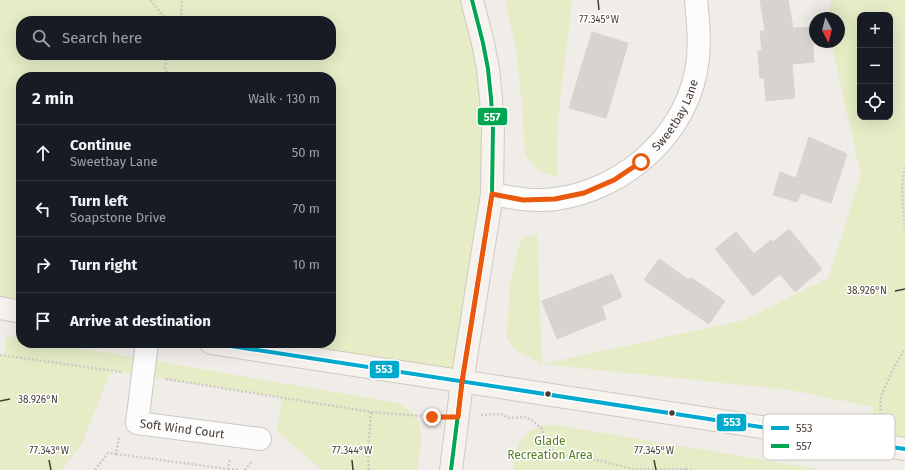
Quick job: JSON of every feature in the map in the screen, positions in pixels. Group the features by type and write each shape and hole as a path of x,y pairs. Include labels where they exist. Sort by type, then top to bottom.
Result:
{"street":[{"path":"450,470 462,382 492,194 493,126 491,98 484,49 472,0"},
{"name":"Sweetbay Lane","path":"492,194 523,200 555,199 584,193 614,180 641,162 663,140 680,114 691,90 698,59 699,30 696,0"},
{"path":"0,308 16,311"},
{"name":"Soft Wind Court","path":"146,348 137,423 260,439"},
{"path":"243,348 763,428"},
{"path":"895,448 905,449"}],"path":[{"path":"150,0 164,16"},
{"path":"180,16 182,0"},
{"path":"166,60 165,69 166,72"},
{"path":"905,167 902,190 905,230"},
{"path":"880,414 881,396 894,367 905,349"},
{"path":"0,355 240,390 371,412 432,417 501,414 509,418 525,417 533,421 541,428 550,448 559,455 602,461 632,469 692,470"},
{"path":"369,470 368,453 371,412"},
{"path":"116,454 240,470"},
{"path":"228,469 230,456"}],"green space":[{"path":"0,0 472,0 491,98 462,382 243,348 336,348 336,72 16,72 16,311 0,308"},
{"path":"505,0 572,0 558,119 557,177 540,172 525,155 516,49"},
{"path":"832,0 905,0 905,448 895,447 895,414 871,414 874,407 790,390 542,364 745,320 828,278 861,175 832,48 845,48 845,12 828,12"},
{"path":"537,234 542,364 515,350 507,338 510,284 519,245 525,237"},
{"path":"7,336 16,337 16,348 79,348 398,403 417,416 422,436 417,470 322,470 277,431 282,397 111,371 82,443 62,470 0,470 0,355 4,355"},
{"name":"Glade Recreation Area","path":"544,425 555,425 823,470 513,470 517,447 524,437 535,428"}],"building":[{"path":"760,0 788,0 793,28 809,27 809,48 813,48 814,62 792,64 795,98 766,101 764,78 760,78 758,51 762,51 760,31 765,31"},
{"path":"592,32 628,43 606,118 569,108"},
{"path":"809,137 847,154 831,203 801,193 797,202 773,195 780,172 796,178"},
{"path":"789,229 822,269 795,292 780,274 753,296 715,249 736,232 754,254 771,240 773,242"},
{"path":"659,259 689,280 690,277 725,301 709,324 644,280"},
{"path":"612,274 622,297 602,306 606,319 557,339 542,301"}],"transit line":[{"name":"557","path":"451,470 462,382 492,194 493,125 491,98 488,69 483,43 472,0"},
{"name":"553","path":"244,348 763,427"},
{"name":"553","path":"895,447 905,449"}],"route":[{"path":"432,417 458,417 462,382 492,194 523,200 555,199 584,193 614,180 641,162"}]}
